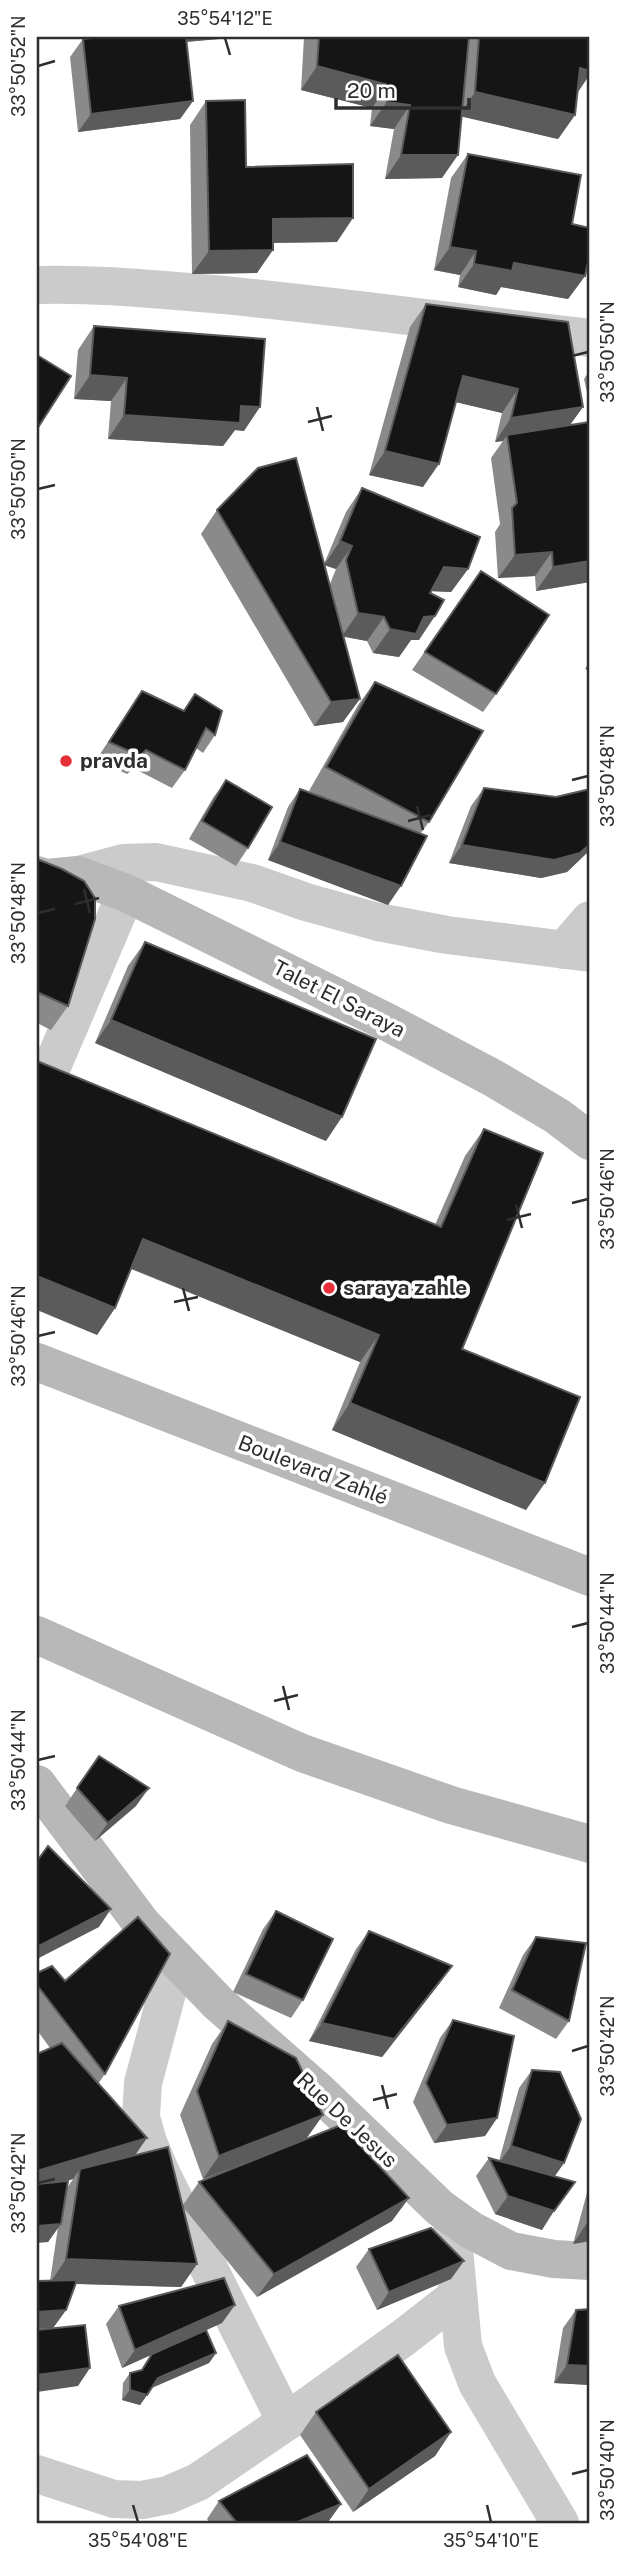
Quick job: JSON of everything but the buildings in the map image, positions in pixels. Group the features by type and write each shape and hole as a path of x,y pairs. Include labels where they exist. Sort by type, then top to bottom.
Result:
{"street":[{"path":"37,285 127,287 272,300 590,338"},
{"path":"37,874 46,878 78,874 123,863 156,862 252,883 306,902 378,922 447,935 577,951 590,920"},
{"name":"Talet El Saraya","path":"78,874 126,893 389,1023 557,1116 590,1141"},
{"path":"37,1066 51,1069 126,893"},
{"name":"Boulevard Zahlé","path":"37,1362 590,1577"},
{"path":"37,1635 302,1753 451,1805 590,1844"},
{"name":"Rue De Jesus","path":"37,1784 142,1924 218,2003 317,2090 440,2208 471,2231 511,2251 554,2259 590,2261"},
{"path":"176,1959 143,2083 141,2117 160,2173 286,2422"},
{"path":"451,2216 463,2346 477,2383 560,2523"},
{"path":"37,2474 114,2499 142,2500 168,2495 198,2482 286,2422 457,2296"}],"place":[{"name":"pravda","path":"66,761"},
{"name":"saraya zahle","path":"329,1288"}]}
